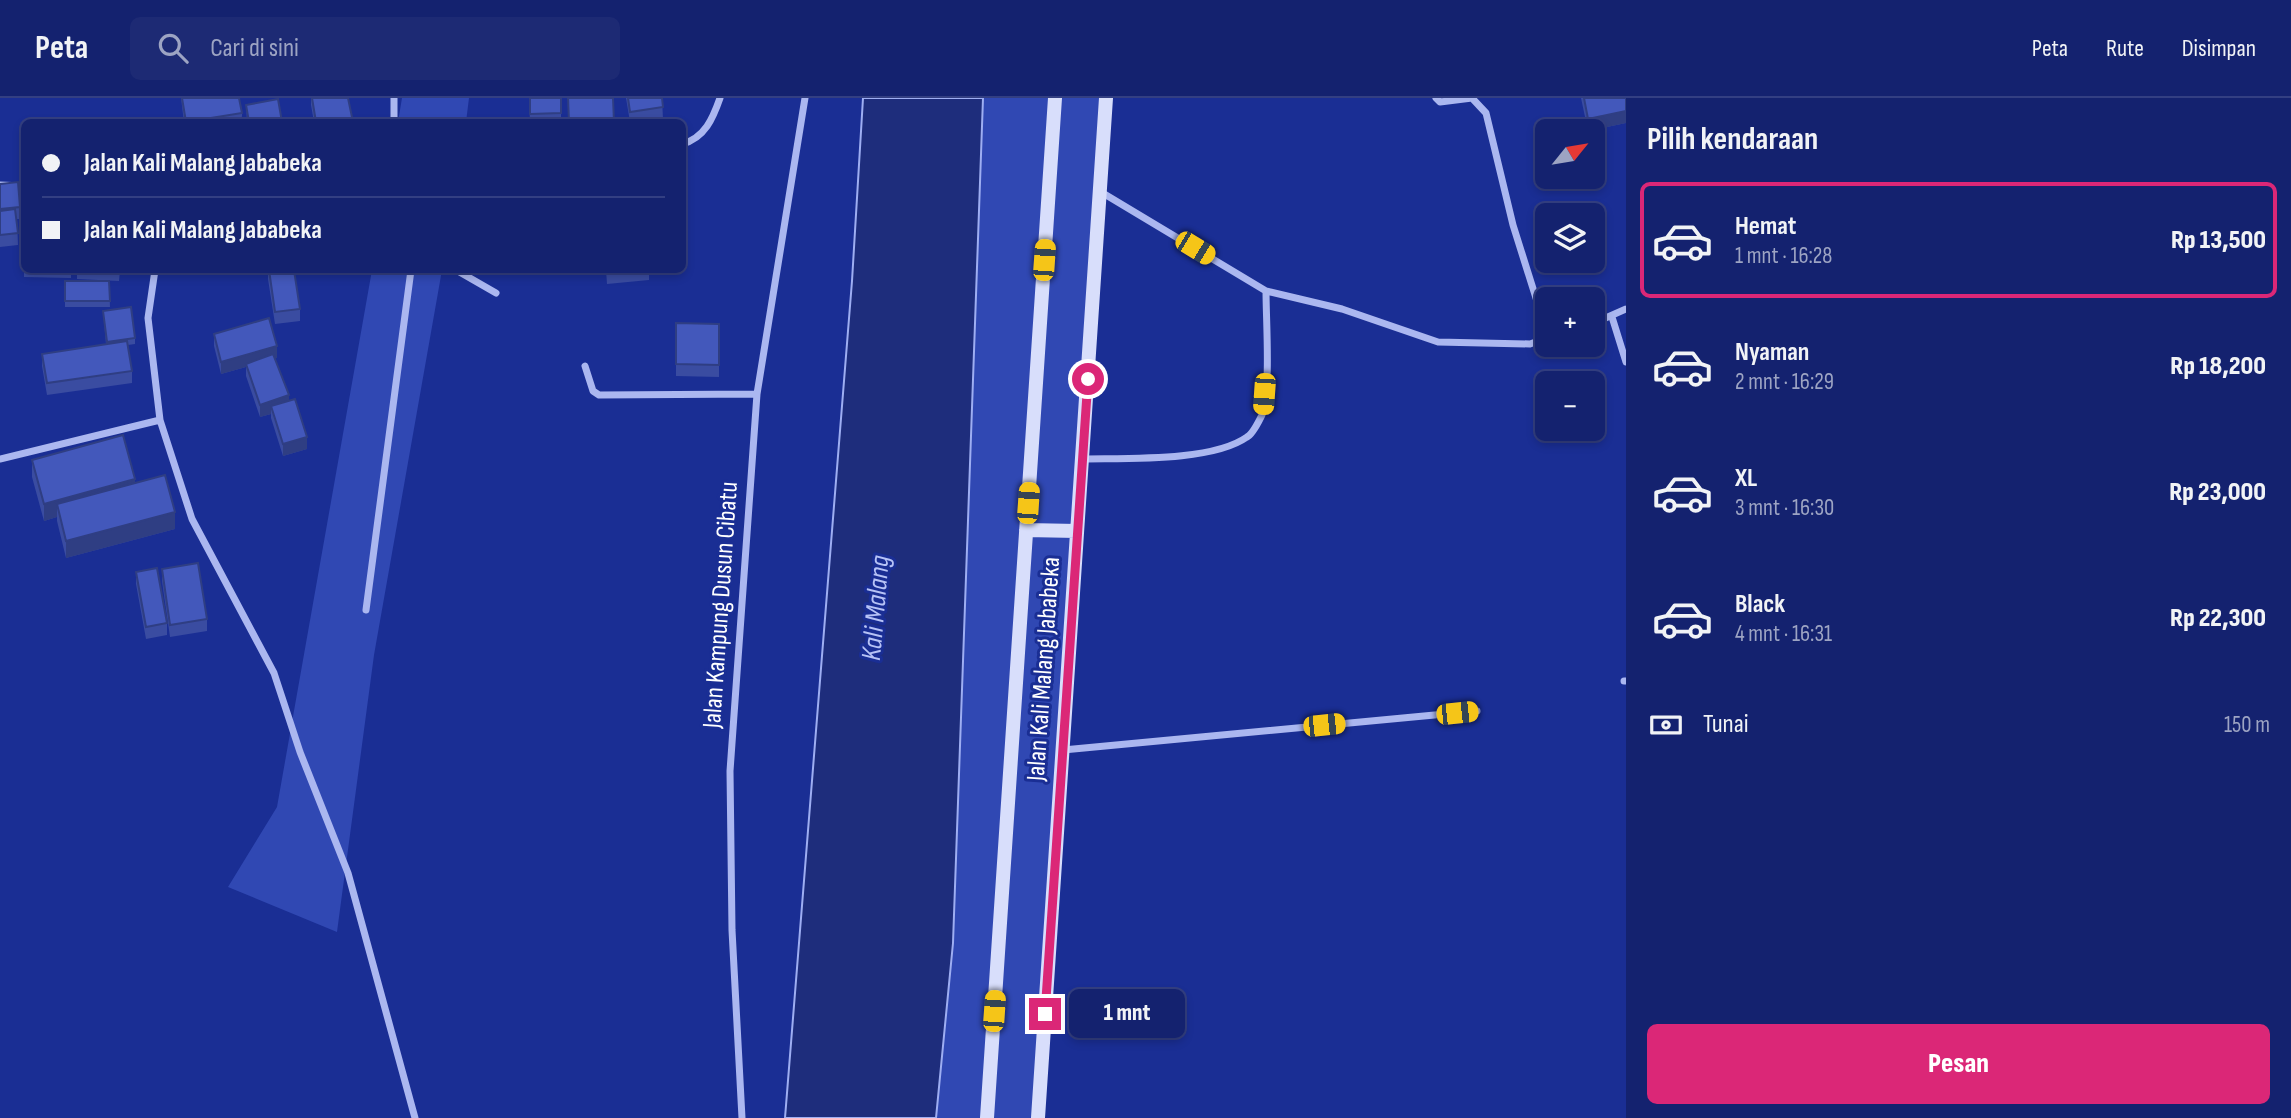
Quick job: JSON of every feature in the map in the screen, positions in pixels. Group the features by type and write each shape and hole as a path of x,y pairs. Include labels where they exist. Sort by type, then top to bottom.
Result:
{"main road":[{"name":"Jalan Kali Malang Jababeka","path":"987,1118 1055,98"},
{"name":"Jalan Kali Malang Jababeka","path":"1038,1118 1107,98"},
{"path":"1026,530 1077,531"}],"street":[{"path":"394,98 394,119"},
{"path":"686,142 701,134 712,120 720,98"},
{"name":"Jalan Kampung Dusun Cibatu","path":"742,1118 732,930 730,771 757,394 805,98"},
{"path":"1436,98 1440,102 1472,98 1486,113 1513,225 1535,295"},
{"path":"0,185 21,186"},
{"path":"1100,192 1266,290 1342,309 1438,342 1535,342"},
{"path":"155,273 148,318 160,420 192,519 274,673 300,752 348,873 415,1118"},
{"path":"366,610 411,273"},
{"path":"461,273 496,293"},
{"path":"1083,458 1165,458 1226,447 1249,437 1262,414 1267,354 1266,290"},
{"path":"1605,319 1626,309"},
{"path":"1612,317 1626,362"},
{"path":"585,366 593,391 598,395 757,394"},
{"path":"0,459 160,420"},
{"path":"1063,750 1477,711"}],"shaded area":[{"path":"402,98 469,98 466,119 398,119"},
{"path":"983,98 1106,98 1038,1118 936,1118 953,943"},
{"path":"371,273 441,273 374,655 337,932 228,887 277,807"}],"water":[{"name":"Kali Malang","path":"863,98 983,98 953,943 936,1118 785,1118 852,281"}],"building":[{"path":"182,98 239,98 242,113 186,119"},
{"path":"312,98 348,98 352,119 316,119"},
{"path":"530,98 561,98 561,113 530,114"},
{"path":"568,98 613,98 614,119 569,119"},
{"path":"628,98 662,98 663,107 630,112"},
{"path":"1584,98 1626,98 1626,111 1588,119"},
{"path":"278,99 281,119 248,119 246,105"},
{"path":"18,182 20,207 0,209 0,184"},
{"path":"15,209 18,233 0,235 0,211"},
{"path":"269,273 294,273 300,309 275,312"},
{"path":"65,281 109,281 110,301 65,301"},
{"path":"131,307 135,338 107,342 103,311"},
{"path":"269,318 277,346 221,362 214,334"},
{"path":"676,323 719,324 719,365 676,364"},
{"path":"127,341 132,371 47,383 42,354"},
{"path":"273,354 289,395 260,405 246,364"},
{"path":"295,399 307,437 283,444 271,406"},
{"path":"123,435 135,479 44,504 32,460"},
{"path":"165,475 175,512 66,541 57,504"},
{"path":"198,563 207,619 170,625 162,569"},
{"path":"157,568 167,623 146,627 136,572"}],"route":[{"path":"1045,1014 1088,379"}]}
